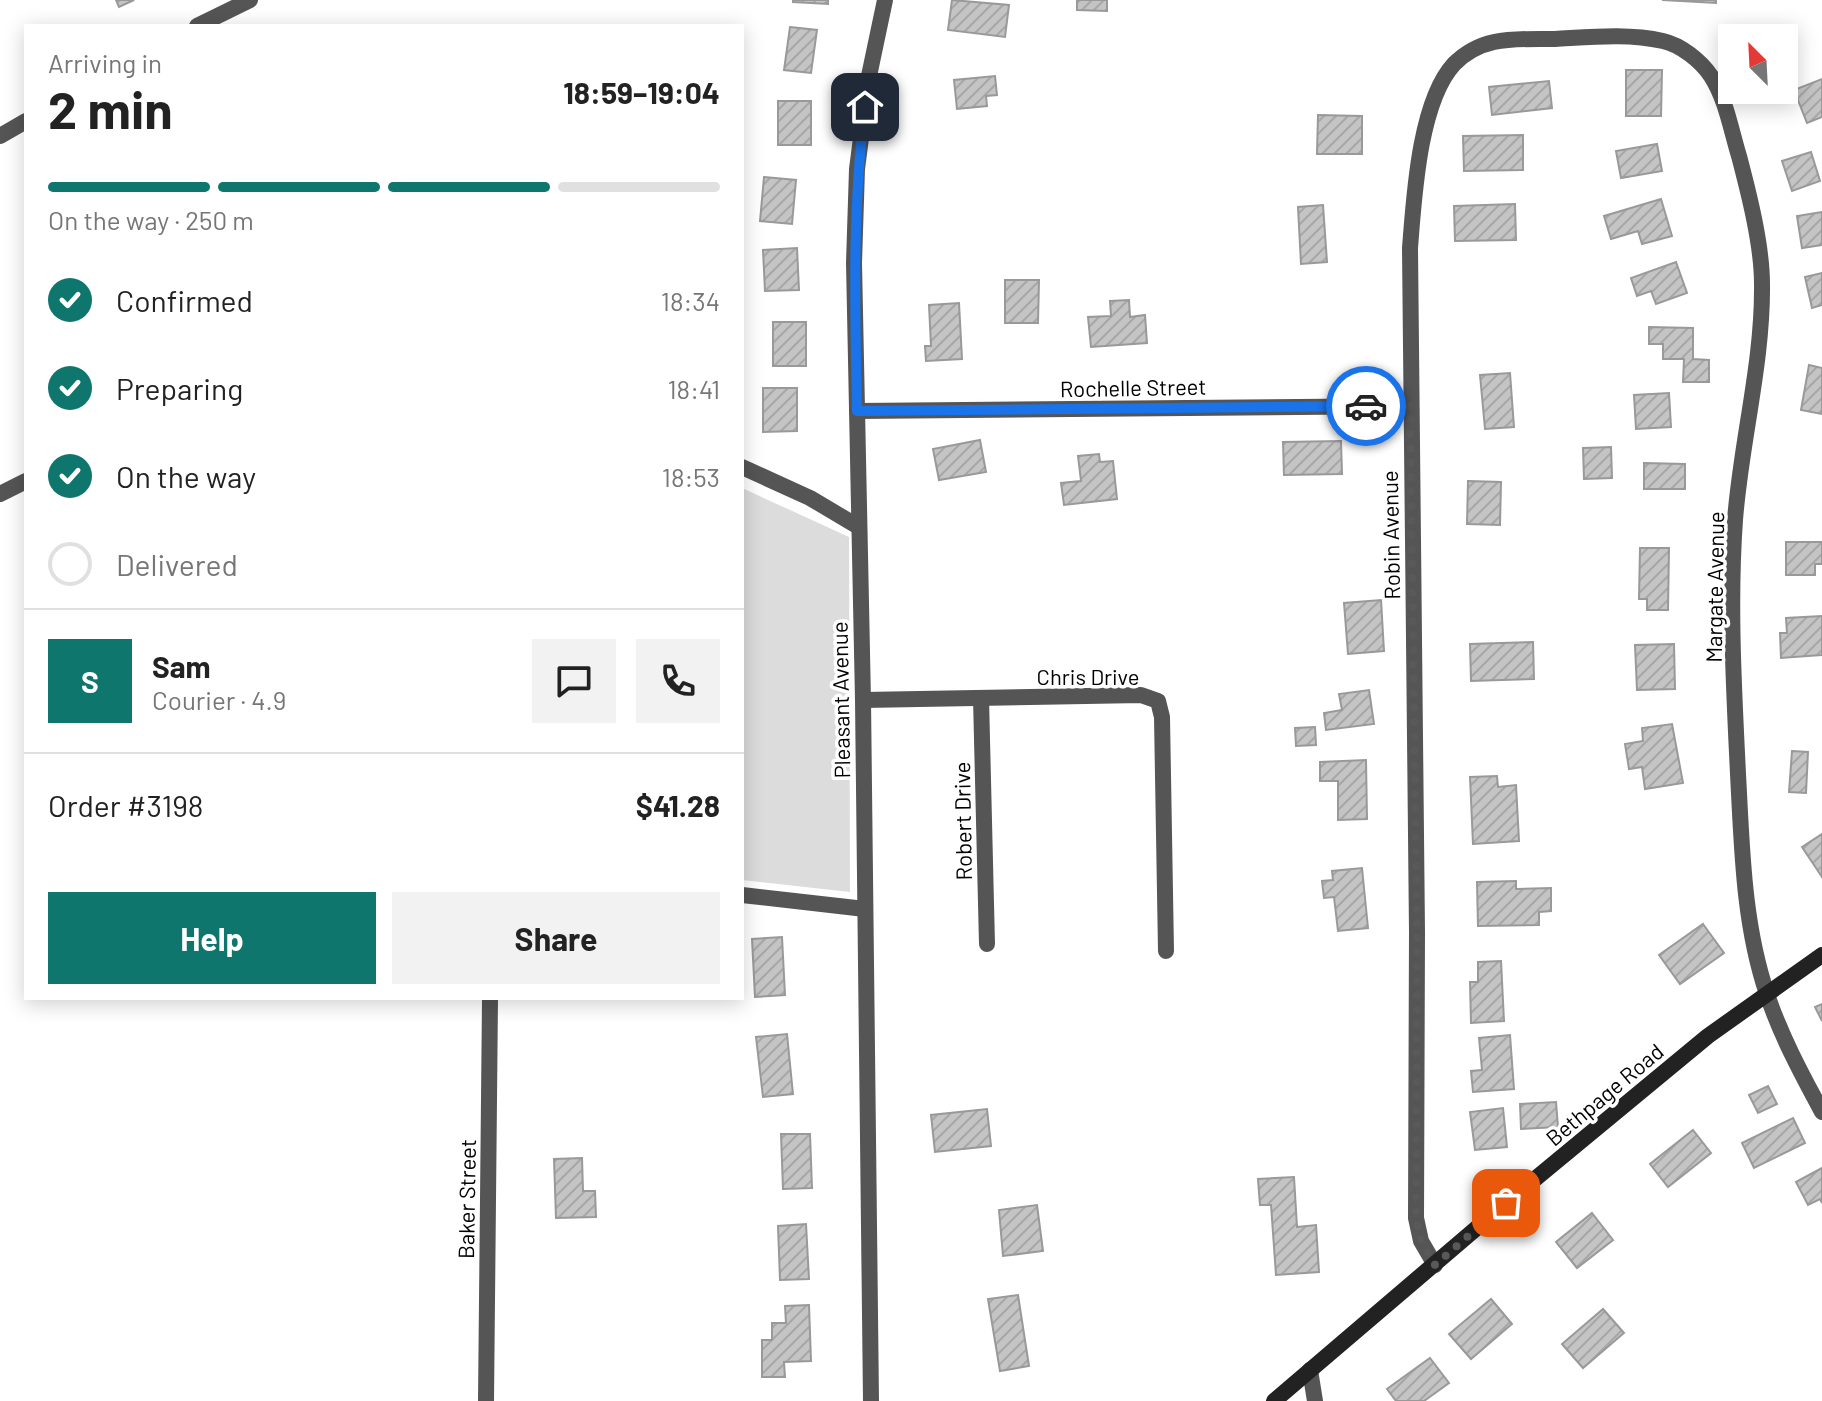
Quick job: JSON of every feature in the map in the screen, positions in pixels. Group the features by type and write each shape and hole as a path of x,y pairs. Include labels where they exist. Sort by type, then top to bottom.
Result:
{"street":[{"path":"201,24 250,0"},
{"name":"Pleasant Avenue","path":"871,1401 863,700 854,263 857,169 869,76 885,0"},
{"name":"Robin Avenue","path":"1435,1265 1421,1241 1416,1218 1417,932 1410,406 1410,248 1416,179 1431,109 1443,79 1455,63 1470,51 1491,43 1618,36 1666,41 1699,60"},
{"name":"Margate Avenue","path":"1699,60 1713,78 1726,110 1742,169 1762,281 1760,330 1735,517 1735,710 1747,907 1767,993 1805,1082 1822,1112"},
{"path":"0,136 24,122"},
{"name":"Rochelle Street","path":"857,411 1410,406"},
{"path":"744,468 810,498 859,527"},
{"path":"0,494 24,482"},
{"name":"Chris Drive","path":"863,700 1141,695 1158,701 1162,717 1166,951"},
{"name":"Robert Drive","path":"981,698 987,944"},
{"path":"744,895 865,909"},
{"name":"Bethpage Road","path":"1274,1401 1708,1036 1822,955"},
{"name":"Baker Street","path":"486,1401 490,1000"},
{"path":"1310,1370 1315,1401"}],"shaded area":[{"path":"744,489 849,537 850,892 744,880"}],"building":[{"path":"116,0 134,0 119,7"},
{"path":"828,0 828,4 793,2"},
{"path":"952,0 1009,5 1005,37 948,30"},
{"path":"1077,0 1107,0 1107,11 1077,10"},
{"path":"1662,0 1716,0 1716,3"},
{"path":"790,27 817,30 811,73 784,70"},
{"path":"1626,70 1662,70 1661,116 1626,116"},
{"path":"995,76 997,95 986,96 987,106 957,109 954,80"},
{"path":"1822,79 1822,117 1807,123 1798,100 1798,88"},
{"path":"1549,81 1552,108 1492,115 1489,87"},
{"path":"778,101 811,101 811,145 778,145"},
{"path":"1318,115 1362,116 1362,154 1317,154"},
{"path":"1523,135 1523,170 1464,171 1463,136"},
{"path":"1657,144 1662,171 1621,178 1616,151"},
{"path":"1811,152 1820,181 1792,191 1782,161"},
{"path":"764,177 796,180 792,224 760,221"},
{"path":"1661,199 1672,236 1642,244 1638,231 1611,239 1604,216"},
{"path":"1515,204 1516,240 1455,241 1454,206"},
{"path":"1323,205 1327,262 1301,264 1298,207"},
{"path":"1822,212 1822,245 1802,248 1797,216"},
{"path":"797,248 799,290 765,291 763,250"},
{"path":"1676,262 1687,293 1656,304 1651,291 1637,296 1631,278"},
{"path":"1822,273 1822,305 1812,308 1805,277"},
{"path":"1005,280 1039,280 1038,323 1005,323"},
{"path":"1129,300 1130,317 1145,315 1147,343 1091,347 1088,317 1111,316 1110,301"},
{"path":"959,303 962,359 926,361 925,346 931,346 929,305"},
{"path":"773,322 806,322 806,366 773,366"},
{"path":"1649,327 1693,328 1693,359 1709,360 1709,382 1683,382 1684,359 1663,359 1663,344 1649,344"},
{"path":"1809,365 1822,368 1822,414 1801,410"},
{"path":"1510,373 1514,427 1485,429 1480,375"},
{"path":"763,388 797,388 797,431 763,432"},
{"path":"1669,393 1671,427 1636,429 1634,395"},
{"path":"980,440 986,472 939,480 933,449"},
{"path":"1341,441 1342,474 1284,475 1283,442"},
{"path":"1611,447 1612,478 1584,479 1583,448"},
{"path":"1099,454 1100,462 1113,461 1117,499 1064,505 1061,483 1081,481 1078,456"},
{"path":"1644,463 1685,464 1685,489 1644,489"},
{"path":"1468,481 1501,482 1500,525 1467,524"},
{"path":"1786,542 1822,542 1822,564 1815,564 1815,575 1786,575"},
{"path":"1640,548 1669,548 1668,610 1647,610 1647,599 1639,599"},
{"path":"1381,600 1384,651 1348,654 1344,603"},
{"path":"1822,616 1822,655 1781,658 1780,633 1787,633 1786,618"},
{"path":"1533,642 1534,679 1471,681 1470,644"},
{"path":"1674,644 1675,689 1637,690 1635,645"},
{"path":"1369,690 1374,724 1326,730 1324,713 1342,710 1339,694"},
{"path":"1672,724 1683,783 1645,789 1642,767 1629,769 1625,744 1643,741 1642,728"},
{"path":"1315,727 1316,745 1296,746 1295,728"},
{"path":"1792,751 1808,752 1806,793 1789,792"},
{"path":"1366,760 1367,819 1338,820 1338,781 1320,781 1320,762"},
{"path":"1497,776 1498,787 1516,785 1519,841 1473,844 1470,777"},
{"path":"1822,834 1822,877 1802,847"},
{"path":"1362,868 1368,928 1338,931 1334,897 1324,898 1322,881 1333,880 1332,871"},
{"path":"1516,881 1516,889 1551,888 1551,911 1539,912 1539,925 1478,926 1477,882"},
{"path":"1703,924 1724,953 1680,984 1659,955"},
{"path":"782,937 785,995 755,997 752,939"},
{"path":"1501,961 1504,1021 1471,1023 1470,982 1478,982 1478,962"},
{"path":"1822,1004 1822,1021 1815,1007"},
{"path":"787,1034 793,1094 763,1097 756,1037"},
{"path":"1510,1035 1514,1089 1473,1092 1471,1071 1482,1070 1479,1038"},
{"path":"1768,1086 1777,1104 1758,1113 1749,1095"},
{"path":"1556,1102 1558,1127 1521,1129 1520,1104"},
{"path":"1503,1108 1507,1147 1475,1150 1470,1112"},
{"path":"987,1109 991,1146 935,1152 931,1115"},
{"path":"1793,1118 1805,1143 1754,1168 1742,1143"},
{"path":"1693,1130 1711,1153 1668,1187 1650,1164"},
{"path":"781,1134 810,1134 812,1188 783,1189"},
{"path":"582,1158 583,1191 595,1191 596,1217 556,1218 554,1159"},
{"path":"1822,1168 1822,1203 1820,1199 1808,1205 1796,1182"},
{"path":"1294,1177 1297,1227 1316,1225 1319,1272 1276,1275 1271,1205 1260,1205 1258,1179"},
{"path":"1037,1205 1043,1251 1003,1256 999,1210"},
{"path":"1592,1213 1613,1240 1577,1268 1556,1242"},
{"path":"806,1224 809,1279 780,1280 778,1226"},
{"path":"1018,1295 1029,1366 1000,1371 988,1299"},
{"path":"1491,1299 1512,1324 1471,1359 1449,1334"},
{"path":"809,1305 811,1361 784,1362 785,1377 762,1377 762,1340 772,1340 772,1323 786,1323 785,1306"},
{"path":"1603,1309 1624,1333 1583,1368 1562,1344"},
{"path":"1430,1358 1449,1383 1424,1401 1396,1401 1387,1389"}],"way so far":[{"path":"1366,406 1410,406 1417,932 1416,1218 1421,1241 1435,1265 1506,1203"}],"route":[{"path":"865,107 857,169 854,263 857,411 1366,406"}]}
